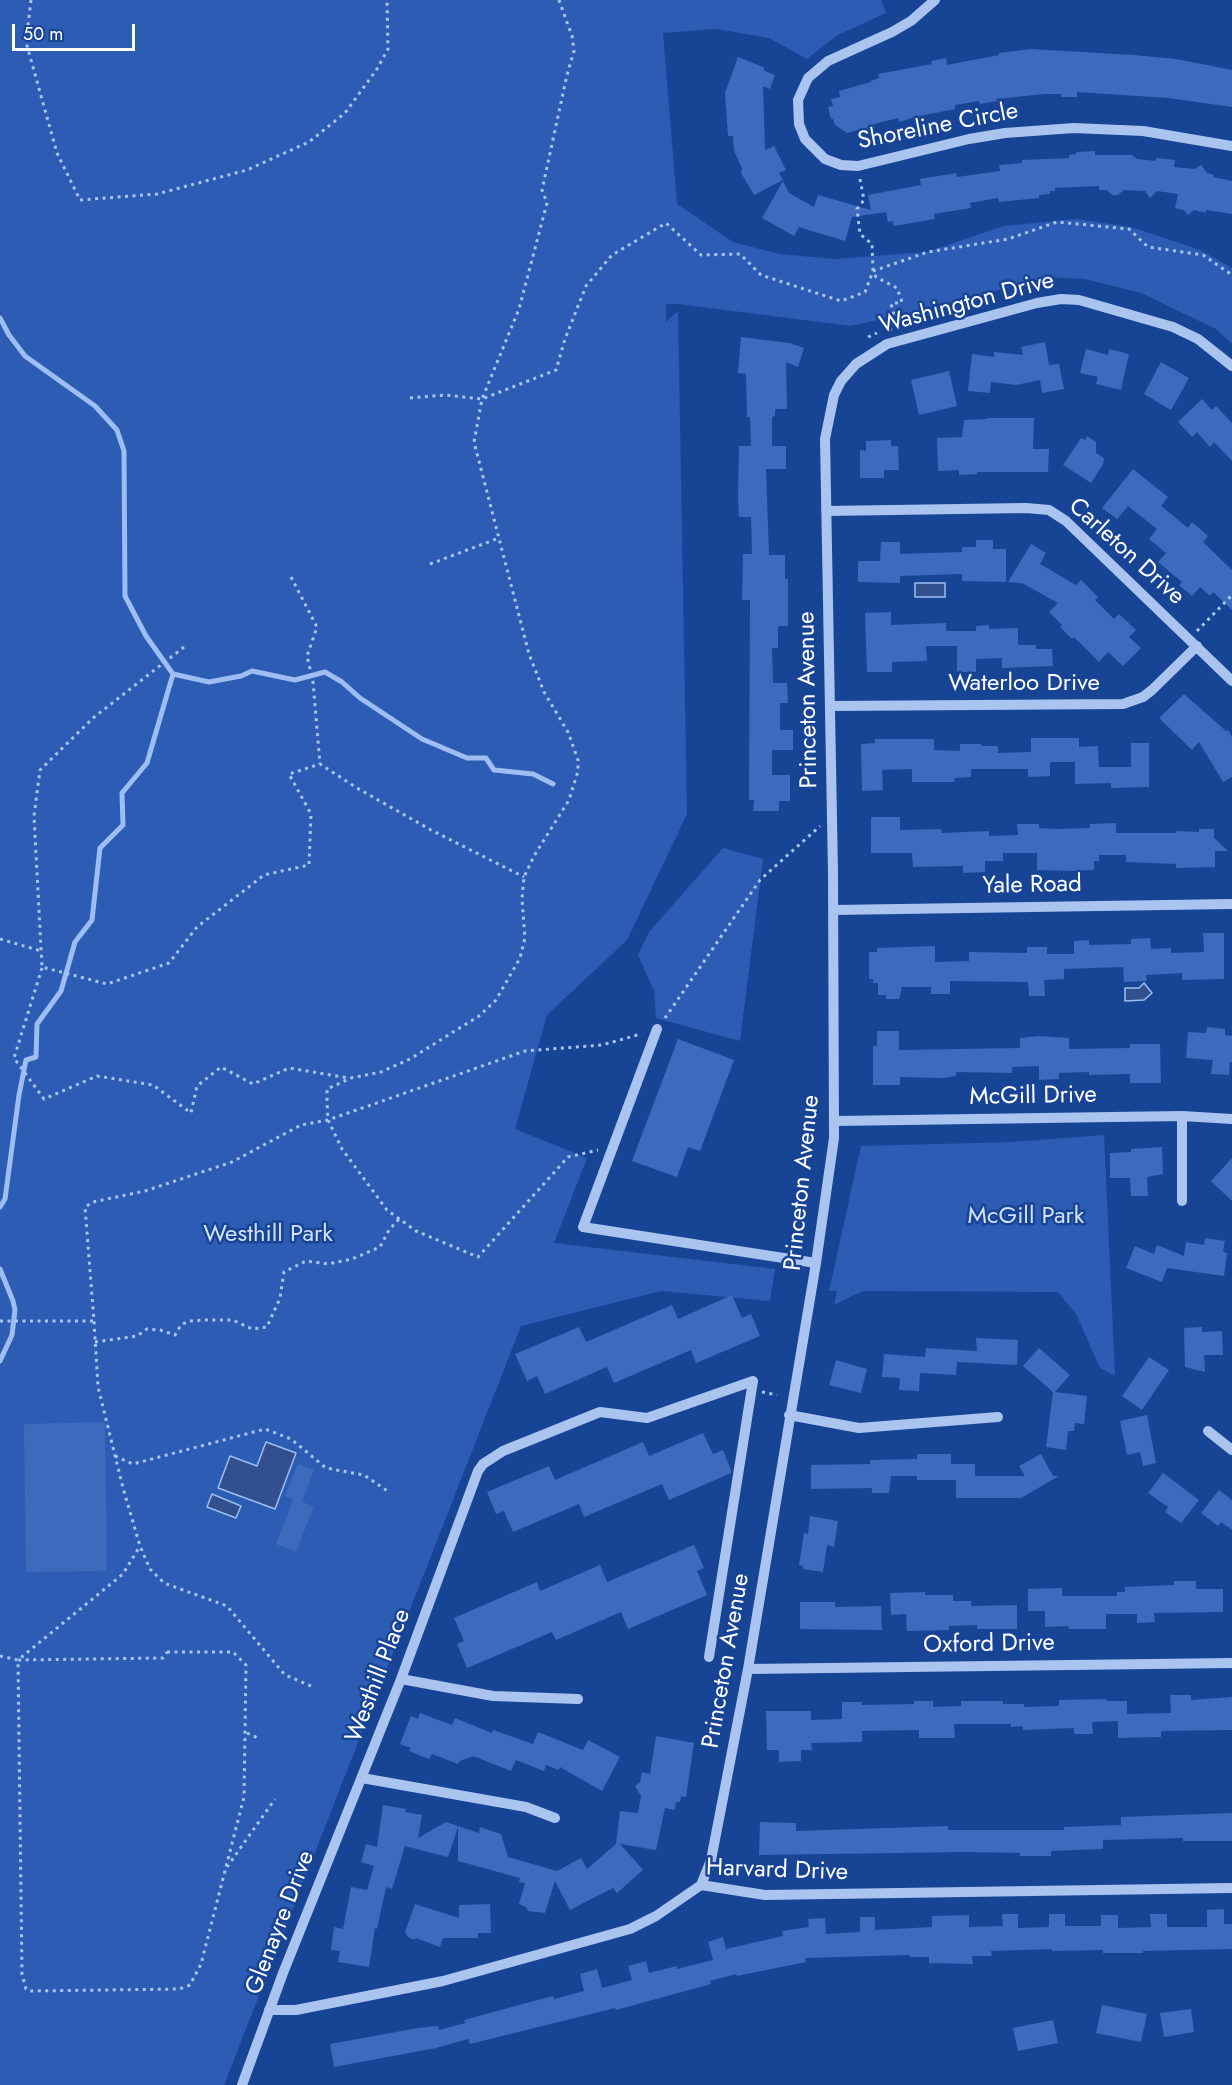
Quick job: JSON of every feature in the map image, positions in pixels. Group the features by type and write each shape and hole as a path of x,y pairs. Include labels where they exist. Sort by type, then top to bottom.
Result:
{"street":[{"name":"Shoreline Circle","path":"935,0 911,21 828,61 808,78 798,100 799,124 805,139 825,159 841,165 858,166 969,139 1005,133 1074,128 1143,131 1232,146"},
{"name":"Washington Drive","path":"848,372 875,350 895,342 1036,303 1071,299 1173,327 1198,339 1232,366"},
{"name":"Princeton Avenue","path":"701,1885 711,1860 748,1669 816,1263 836,1121 826,424 834,395 848,372"},
{"name":"Carleton Drive","path":"826,511 1026,508 1049,510 1066,521 1232,681"},
{"name":"Waterloo Drive","path":"830,706 1123,704 1143,697 1152,690 1197,646"},
{"name":"Yale Road","path":"833,910 1232,904"},
{"path":"657,1029 583,1227 816,1263"},
{"path":"1182,1116 1182,1201"},
{"name":"McGill Drive","path":"836,1121 1182,1116 1232,1119"},
{"name":"Westhill Place","path":"362,1778 478,1471 483,1464 503,1451 600,1412 647,1418 753,1381 709,1657"},
{"path":"789,1415 859,1428 998,1417"},
{"path":"1208,1431 1232,1449"},
{"name":"Oxford Drive","path":"748,1669 1232,1662"},
{"path":"401,1679 493,1696 579,1699"},
{"path":"362,1778 526,1807 555,1818"},
{"name":"Glenayre Drive","path":"242,2085 269,2010 362,1778"},
{"name":"Harvard Drive","path":"269,2010 296,2010 443,1981 630,1929 656,1916 701,1885 765,1896 1232,1888"}],"path":[{"path":"31,0 27,42 57,153 80,200 157,194 247,170 309,142 345,112 377,69 388,49 387,0"},
{"path":"559,0 572,36 574,51 542,190 547,203 519,309 482,399 474,442 529,654 544,692 568,732 578,760 579,771 569,801 534,856 524,877 522,899 525,938 520,958 496,1000 479,1016 410,1059 381,1072 351,1078 327,1089 328,1120 342,1149 387,1210 416,1231 478,1257 568,1157 613,1146"},
{"path":"410,398 445,395 482,399 556,370 565,339 586,286 612,255 666,223 700,255 740,254 761,275 841,301 865,292 873,271 872,243 860,234 857,209 864,200 861,187"},
{"path":"873,271 928,252 1008,239 1057,222 1130,229 1148,247 1203,255 1232,275"},
{"path":"873,271 876,277 897,288 902,302 891,304 894,315 886,318 895,342"},
{"path":"430,564 499,538"},
{"path":"291,578 317,627 307,656 313,682 320,764"},
{"path":"1207,621 1232,595"},
{"path":"184,647 93,718 40,770 34,816 42,968 14,1058 44,1099 97,1076 153,1085 191,1113 197,1086 221,1067 253,1084 289,1068 351,1078"},
{"path":"320,764 431,830 524,877"},
{"path":"42,968 107,984 169,963 198,927 264,875 309,865 311,814 289,774 320,764"},
{"path":"311,1686 285,1675 227,1606 164,1583 150,1569 140,1546 114,1456 98,1386 85,1207 93,1202 146,1191 232,1162 301,1125 328,1120 525,1051 602,1045 657,1029 760,880 821,825 832,819"},
{"path":"0,939 41,951"},
{"path":"95,1342 137,1336 147,1329 175,1335 181,1325 205,1320 233,1320 252,1329 267,1327 280,1298 284,1272 306,1261 328,1264 352,1259 380,1247 389,1230 399,1219"},
{"path":"0,1321 94,1322"},
{"path":"114,1456 133,1464 265,1430 291,1439 326,1468 364,1475 389,1492"},
{"path":"18,1660 123,1574 140,1546"},
{"path":"0,1656 18,1660 164,1658 167,1652 233,1652 246,1665 247,1733 244,1736 244,1797 201,1964 190,1985 179,1989 40,1992 26,1989 22,1956 18,1660"},
{"path":"247,1733 260,1739"},
{"path":"226,1868 275,1799"}],"green space":[{"name":"Westhill Park","path":"0,0 881,0 886,13 836,36 807,59 769,38 716,29 663,33 677,204 733,242 779,254 835,259 927,252 1003,226 1076,219 1131,227 1200,250 1232,268 1232,344 1216,329 1141,293 1085,279 1046,277 948,304 851,326 666,304 666,322 678,311 687,814 627,940 547,1015 515,1129 587,1158 554,1243 775,1269 770,1301 661,1291 521,1326 224,2085 0,2085"},
{"path":"723,848 763,859 740,1041 656,1018 654,991 638,955 649,932"},
{"name":"McGill Park","path":"1104,1135 1115,1376 1100,1368 1076,1314 1058,1292 863,1291 834,1305 837,1291 829,1291 861,1146 1013,1142"}],"shaded area":[{"path":"915,583 945,583 945,597 915,597"},
{"path":"1144,983 1152,993 1144,1000 1125,1001 1125,988 1139,988"},
{"path":"266,1442 296,1453 275,1509 218,1488 230,1456 257,1466"},
{"path":"212,1494 241,1506 236,1518 207,1507"}],"building":[{"path":"1031,49 1176,59 1232,70 1232,107 1168,98 1077,92 1077,97 1045,94 996,99 997,101 980,104 979,101 955,105 955,109 899,122 898,118 874,124 875,130 859,134 858,130 847,133 835,125 831,119 828,107 833,106 831,99 840,97 839,91 871,82 879,78 878,74 932,64 931,61 946,58 947,65 999,55 999,53"},
{"path":"738,57 763,67 765,71 775,75 770,89 763,86 765,150 774,146 786,170 779,173 783,180 754,195 741,173 742,168 734,151 733,136 728,136 725,93"},
{"path":"1095,151 1095,155 1132,155 1137,159 1175,160 1174,167 1195,169 1201,165 1207,173 1214,175 1213,177 1232,181 1232,214 1194,210 1188,215 1184,210 1175,208 1178,194 1157,191 1150,198 1145,191 1124,190 1118,195 1112,195 1107,190 1099,190 1099,186 1055,188 1055,191 1050,191 1050,194 1039,195 1039,198 999,202 998,198 970,203 971,208 934,214 935,219 894,226 893,221 888,222 886,212 852,217 845,241 799,227 794,236 762,218 783,181 789,193 814,207 818,195 871,210 868,195 921,185 920,179 956,173 957,177 1000,171 999,165 1022,163 1022,160 1069,158 1069,155 1076,154 1076,152"},
{"path":"741,337 789,343 804,348 798,367 786,362 787,409 775,409 775,416 772,417 772,446 786,446 786,469 766,469 769,555 785,555 785,579 788,579 788,626 778,626 778,648 772,648 773,683 787,683 788,703 780,703 780,730 793,730 793,750 772,750 772,775 790,775 790,801 779,801 779,811 753,811 754,800 749,800 750,600 742,600 743,554 752,554 751,517 739,517 738,497 739,446 751,446 750,417 747,417 746,374 738,373"},
{"path":"1045,342 1049,365 1059,364 1064,389 1042,393 1040,380 1016,385 991,382 990,393 968,391 972,354 994,357 994,352 1023,355 1021,347"},
{"path":"1086,349 1108,355 1109,349 1129,354 1121,390 1096,384 1098,377 1080,373"},
{"path":"1161,362 1189,378 1171,410 1144,394"},
{"path":"949,371 957,406 919,415 911,380"},
{"path":"1202,399 1212,410 1216,406 1232,423 1232,461 1214,442 1210,447 1197,432 1192,437 1178,422"},
{"path":"1034,418 1033,449 1049,449 1048,472 977,472 977,474 959,475 959,470 938,471 937,438 962,437 964,420"},
{"path":"1087,436 1096,442 1096,453 1104,458 1103,464 1091,483 1063,465 1081,438 1085,440"},
{"path":"891,440 891,446 898,446 899,470 884,470 884,478 860,478 860,450 866,451 866,441"},
{"path":"1133,469 1168,497 1161,506 1188,528 1192,522 1208,536 1203,542 1232,570 1232,610 1213,592 1210,596 1200,587 1192,596 1179,585 1182,582 1158,562 1166,553 1149,539 1157,529 1128,506 1117,519 1102,508"},
{"path":"976,540 993,540 993,549 1006,549 1006,582 962,581 962,574 900,576 900,583 858,582 858,561 880,561 881,542 900,542 900,554 962,552 962,547 976,547"},
{"path":"1031,544 1046,553 1040,564 1076,585 1081,580 1098,597 1095,600 1114,619 1119,614 1136,630 1129,637 1141,648 1123,666 1108,652 1099,662 1074,637 1072,639 1049,612 1058,603 1022,583 1008,582"},
{"path":"891,612 891,625 946,623 946,631 976,631 976,626 989,625 989,629 1018,628 1018,645 1036,645 1036,649 1052,649 1053,666 1002,668 1002,658 976,659 976,672 957,672 957,646 926,646 927,661 892,662 892,672 867,672 865,613"},
{"path":"1184,694 1226,731 1228,730 1232,737 1232,777 1223,782 1199,742 1192,750 1159,718"},
{"path":"1031,738 1079,738 1079,747 1098,746 1099,767 1131,767 1131,743 1149,743 1149,787 1111,788 1111,783 1075,784 1075,762 1050,762 1050,776 1028,777 1028,769 971,769 971,777 955,778 954,782 912,782 912,769 882,770 883,790 862,791 861,744 875,743 875,739 934,739 934,750 960,751 960,744 981,744 981,746 998,746 998,753 1031,752"},
{"path":"871,817 900,817 900,830 941,829 942,833 989,831 989,836 1018,835 1017,824 1039,824 1039,828 1057,829 1090,828 1090,824 1116,823 1116,833 1176,833 1176,831 1199,832 1199,829 1214,829 1214,838 1228,851 1215,851 1215,867 1176,868 1176,864 1126,862 1126,855 1099,855 1099,861 1094,861 1094,870 1073,871 1037,870 1037,853 1003,853 1003,861 985,861 985,872 963,873 963,866 913,867 912,853 871,853"},
{"path":"1203,933 1224,933 1224,979 1182,980 1182,973 1146,975 1147,981 1124,982 1123,967 1064,969 1064,979 1044,980 1045,996 1029,996 1028,982 950,981 950,994 931,994 931,987 902,987 899,999 886,999 886,995 878,995 878,983 873,983 873,979 869,979 869,952 877,952 877,948 935,946 935,962 969,961 969,952 1027,953 1027,947 1047,947 1047,954 1074,954 1074,941 1089,940 1089,945 1131,944 1131,939 1150,938 1151,949 1171,948 1171,953 1204,952"},
{"path":"1207,1027 1225,1029 1225,1035 1232,1036 1232,1062 1230,1062 1229,1075 1211,1074 1213,1060 1186,1058 1188,1032 1206,1033"},
{"path":"877,1031 899,1031 899,1050 1020,1048 1020,1038 1039,1036 1069,1038 1069,1049 1130,1048 1130,1044 1160,1044 1161,1083 1130,1083 1130,1074 1089,1075 1089,1072 1059,1073 1059,1079 1039,1080 1039,1066 1012,1067 1012,1073 956,1072 956,1076 944,1078 900,1077 900,1085 873,1085 873,1046 877,1046"},
{"path":"678,1039 734,1060 700,1151 688,1147 677,1177 632,1161"},
{"path":"1162,1147 1163,1174 1147,1177 1148,1196 1131,1196 1130,1178 1110,1178 1110,1153"},
{"path":"1232,1158 1232,1201 1211,1181"},
{"path":"1205,1238 1225,1241 1223,1252 1227,1253 1224,1276 1167,1268 1162,1282 1126,1268 1135,1246 1154,1254 1157,1245 1184,1256 1186,1242 1204,1245"},
{"path":"732,1295 742,1318 751,1314 760,1336 696,1363 691,1350 614,1383 607,1367 545,1394 537,1376 527,1381 515,1354 579,1327 586,1342 672,1305 678,1319"},
{"path":"1202,1327 1202,1332 1222,1331 1223,1355 1204,1355 1205,1372 1185,1367 1184,1328"},
{"path":"976,1338 1018,1340 1017,1365 957,1362 956,1375 920,1373 919,1391 899,1390 900,1378 882,1377 884,1354 925,1357 926,1348 977,1351"},
{"path":"1039,1348 1070,1375 1055,1392 1087,1396 1084,1424 1075,1423 1074,1431 1068,1431 1066,1450 1046,1447 1053,1392 1023,1366"},
{"path":"1149,1357 1169,1370 1142,1410 1122,1396"},
{"path":"836,1360 867,1369 861,1393 829,1385"},
{"path":"1147,1415 1156,1463 1143,1466 1140,1452 1127,1455 1120,1421"},
{"path":"105,1422 107,1571 26,1572 24,1424"},
{"path":"703,1433 713,1454 723,1450 731,1473 669,1500 662,1484 584,1517 579,1504 513,1532 504,1511 496,1514 487,1492 549,1466 555,1480 643,1442 649,1456"},
{"path":"917,1454 951,1454 951,1464 975,1464 975,1476 1025,1476 1019,1466 1041,1454 1053,1476 1059,1476 1021,1498 956,1498 956,1480 917,1480 917,1476 891,1476 889,1493 872,1493 872,1488 811,1489 811,1465 870,1464 870,1460 917,1459"},
{"path":"298,1464 314,1470 302,1502 314,1506 296,1552 276,1544 293,1500 285,1496"},
{"path":"1163,1473 1199,1500 1181,1523 1165,1512 1168,1507 1148,1493"},
{"path":"1219,1490 1232,1500 1232,1530 1221,1522 1218,1526 1201,1513"},
{"path":"810,1516 838,1521 834,1547 827,1545 823,1572 803,1569 803,1566 799,1565 804,1533 808,1534"},
{"path":"694,1545 704,1568 697,1571 707,1595 628,1629 621,1612 556,1640 552,1632 467,1668 457,1644 464,1641 454,1618 537,1582 540,1591 600,1565 607,1582"},
{"path":"1174,1581 1196,1581 1196,1589 1223,1589 1223,1612 1154,1613 1155,1622 1137,1623 1137,1614 1106,1614 1106,1629 1069,1629 1068,1626 1045,1627 1045,1611 1028,1611 1028,1589 1062,1588 1062,1596 1117,1596 1117,1592 1125,1592 1125,1587 1174,1585"},
{"path":"925,1592 925,1595 953,1595 953,1601 971,1601 971,1606 1017,1605 1017,1629 977,1629 977,1625 949,1626 949,1630 907,1631 906,1614 891,1615 890,1593"},
{"path":"800,1602 835,1602 835,1607 881,1606 882,1630 800,1629"},
{"path":"1170,1695 1191,1695 1191,1700 1232,1697 1232,1730 1161,1731 1161,1737 1118,1738 1118,1721 1092,1722 1093,1734 1074,1734 1074,1728 1023,1730 1023,1726 1011,1727 1011,1724 954,1724 955,1738 919,1738 919,1730 862,1731 862,1742 811,1743 812,1750 801,1750 801,1761 779,1762 779,1750 767,1750 766,1711 811,1711 811,1720 842,1719 842,1702 862,1702 862,1705 914,1704 914,1701 933,1701 933,1707 961,1706 961,1701 1003,1701 1003,1704 1024,1704 1024,1707 1059,1706 1059,1700 1106,1699 1106,1701 1127,1701 1127,1714 1171,1713"},
{"path":"420,1713 452,1725 455,1718 492,1733 493,1730 533,1744 538,1732 583,1750 588,1740 620,1757 602,1791 560,1767 559,1770 546,1765 544,1771 516,1760 511,1771 473,1756 458,1764 432,1754 429,1759 409,1751 411,1748 400,1744 411,1716 418,1719"},
{"path":"656,1736 694,1743 686,1797 681,1796 680,1802 676,1802 675,1810 665,1808 656,1850 620,1844 643,1870 617,1893 613,1888 570,1910 555,1881 545,1913 528,1911 526,1907 519,1904 525,1883 519,1882 520,1878 458,1861 458,1827 448,1857 405,1846 392,1889 386,1887 377,1929 375,1928 369,1967 338,1962 340,1951 331,1950 334,1927 343,1929 351,1887 367,1890 374,1866 361,1862 366,1844 377,1847 383,1805 406,1809 405,1812 422,1815 418,1838 446,1822 479,1833 480,1827 501,1834 508,1857 557,1871 581,1858 587,1869 616,1844 620,1811 638,1813 641,1796 635,1786 640,1782 642,1772 650,1774"},
{"path":"1232,1813 1232,1841 1183,1841 1183,1838 1103,1840 1103,1849 1051,1851 1051,1856 965,1852 759,1855 760,1822 796,1823 796,1831 948,1826 948,1830 1064,1830 1064,1827 1121,1825 1121,1817"},
{"path":"415,1904 459,1918 459,1905 490,1904 491,1933 478,1933 478,1938 443,1938 440,1947 416,1938 414,1940 405,1932"},
{"path":"1224,1909 1224,1924 1232,1924 1232,1949 1143,1951 1143,1953 1103,1953 1103,1950 1052,1951 1052,1949 991,1951 992,1956 972,1956 973,1964 929,1963 929,1957 910,1957 910,1955 805,1958 806,1962 737,1976 736,1974 710,1981 711,1984 616,2010 615,2008 470,2044 468,2039 436,2048 334,2067 330,2044 418,2028 438,2026 439,2030 465,2023 464,2020 519,2005 584,1991 580,1974 597,1969 602,1988 632,1980 628,1966 646,1961 649,1973 713,1960 708,1942 723,1937 726,1949 783,1936 782,1931 809,1927 808,1919 825,1918 826,1934 860,1932 860,1917 875,1917 875,1930 932,1927 932,1916 969,1915 969,1927 1003,1926 1002,1914 1018,1914 1018,1928 1049,1927 1049,1914 1065,1914 1065,1926 1101,1926 1101,1915 1118,1915 1118,1928 1151,1927 1150,1914 1167,1914 1167,1927 1207,1927 1207,1910"},
{"path":"1102,2005 1147,2014 1141,2042 1096,2033"},
{"path":"1191,2009 1194,2032 1164,2037 1160,2013"},
{"path":"1053,2020 1058,2043 1018,2051 1013,2028"}],"waterway":[{"path":"0,318 9,335 25,356 95,406 117,430 124,451 125,596 146,636 173,674 209,682 241,676 252,671 295,680 325,672 422,739 467,758 486,758 494,770 533,774 553,784"},
{"path":"0,1207 5,1199 26,1060 36,1057 37,1024 61,991 75,942 92,920 100,848 123,825 122,793 147,763 173,674"},
{"path":"0,1269 15,1310 12,1335 0,1361"}]}
